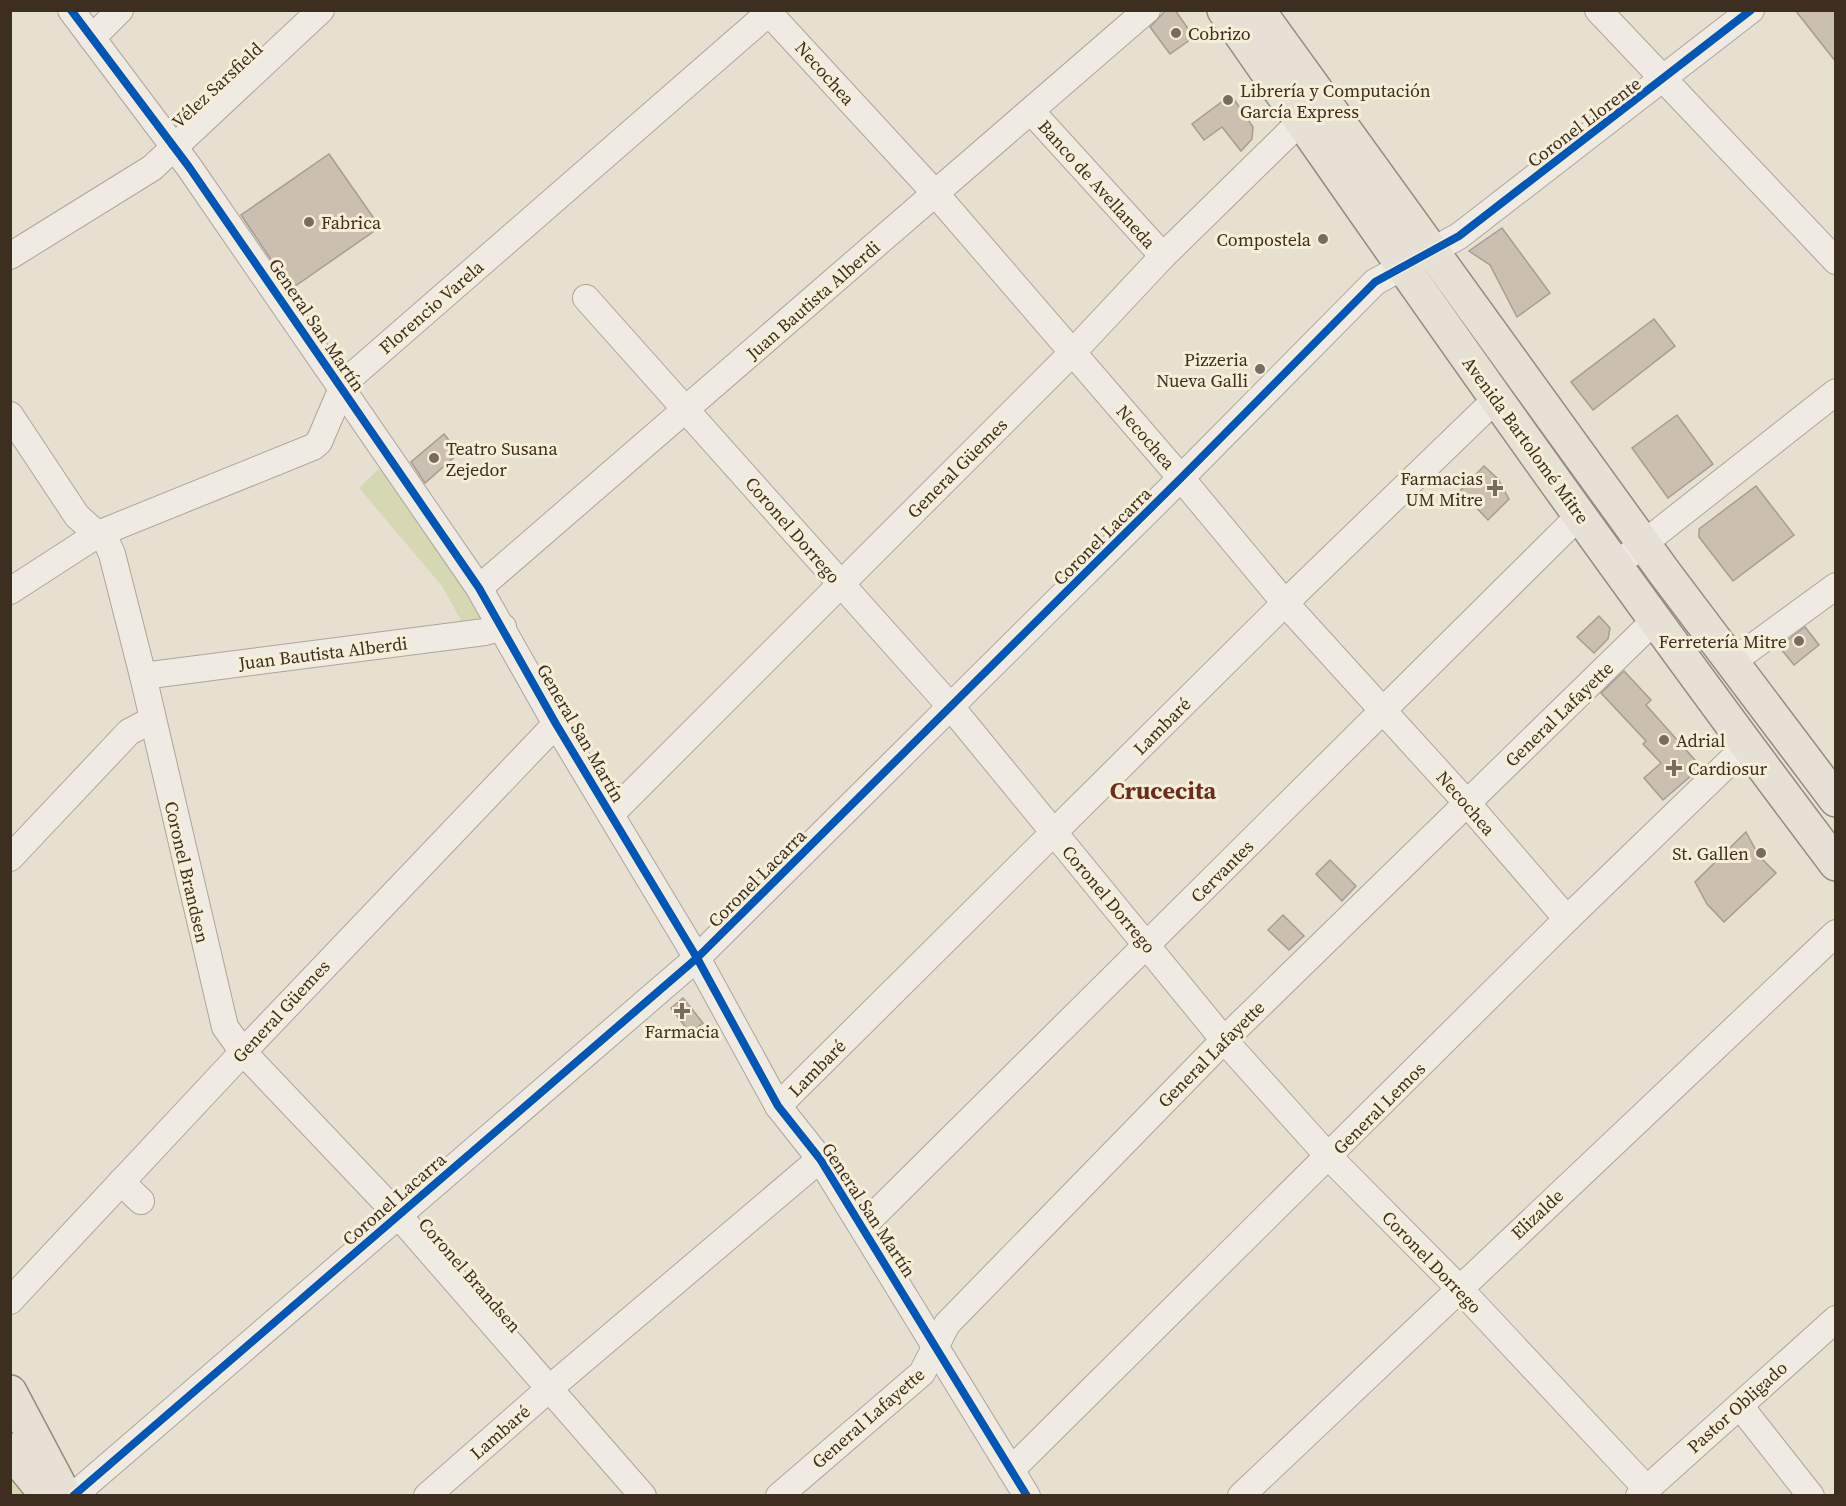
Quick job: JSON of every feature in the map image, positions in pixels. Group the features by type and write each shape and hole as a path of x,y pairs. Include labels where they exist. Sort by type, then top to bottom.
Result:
{"main road":[{"name":"Avenida Bartolomé Mitre","path":"1224,10 1402,267 1746,746 1836,864"},
{"name":"Avenida Bartolomé Mitre","path":"1258,10 1644,544 1836,800"},
{"path":"10,1392 65,1496"},
{"path":"10,1450 36,1482 59,1496"}],"street":[{"name":"General San Martín","path":"71,10 258,264 479,588 503,627 555,724 697,958 778,1106 820,1159 863,1226 1027,1496"},
{"path":"92,38 120,10"},
{"name":"Vélez Sarsfield","path":"10,256 152,168 321,10"},
{"name":"Juan Bautista Alberdi","path":"479,588 1146,10"},
{"path":"1598,10 1836,261"},
{"name":"Coronel Llorente","path":"1430,250 1460,236 1752,10"},
{"name":"Necochea","path":"771,12 935,193 1182,478 1285,603 1467,803 1567,919"},
{"name":"Florencio Varela","path":"10,591 98,534 305,453 319,442 342,388 362,367 771,12"},
{"name":"Banco de Avellaneda","path":"1031,111 1163,256"},
{"name":"General Güemes","path":"611,814 1073,352 1163,256 1301,121"},
{"name":"Coronel Lacarra","path":"73,1496 697,958 1182,478 1375,282 1430,250"},
{"name":"Coronel Dorrego","path":"586,298 951,707 1224,1040 1329,1157 1459,1288 1642,1492"},
{"path":"1617,564 1836,392"},
{"name":"Lambaré","path":"778,1106 1055,834 1285,603 1497,398"},
{"name":"Coronel Brandsen","path":"10,416 77,516 107,543 112,554 143,676 222,1022 243,1052 398,1215 643,1496"},
{"name":"Cervantes","path":"863,1226 1580,515"},
{"path":"1732,663 1836,586"},
{"name":"General Lafayette","path":"779,1496 922,1373 947,1324 1224,1040 1656,619"},
{"name":"Juan Bautista Alberdi","path":"143,676 485,632 503,627"},
{"path":"10,858 129,732 152,720"},
{"name":"General Güemes","path":"10,1301 555,724"},
{"name":"General Lemos","path":"1011,1470 1567,919 1746,746"},
{"name":"Elizalde","path":"1240,1496 1836,933"},
{"name":"Lambaré","path":"428,1496 550,1388 820,1159"},
{"path":"122,1182 141,1201"},
{"name":"Pastor Obligado","path":"1642,1492 1836,1318"},
{"path":"1740,1406 1811,1496"}],"green space":[{"path":"383,465 486,612 482,624 464,626 442,586 359,488"},
{"path":"11,1465 36,1495 11,1495"}],"building":[{"path":"1166,10 1175,10 1194,37 1170,54 1150,27"},
{"path":"1795,10 1836,10 1836,62"},
{"path":"1231,95 1253,127 1252,139 1241,151 1222,127 1204,140 1192,124"},
{"name":"Fabrica","path":"329,154 380,227 291,289 241,215"},
{"path":"1502,228 1550,293 1517,317 1490,265 1469,251"},
{"path":"1654,319 1675,346 1593,410 1571,382"},
{"path":"1677,415 1713,464 1668,498 1632,448"},
{"name":"Teatro Susana Zejedor","path":"444,434 459,453 425,483 411,462"},
{"path":"1484,466 1498,479 1509,499 1488,520 1472,503 1469,507 1456,495"},
{"path":"1756,486 1794,535 1733,581 1699,537 1699,529"},
{"path":"1599,616 1610,628 1608,639 1594,653 1577,637"},
{"name":"Ferretería Mitre","path":"1805,627 1819,645 1794,665 1781,649 1781,645"},
{"path":"1624,671 1651,700 1646,705 1695,760 1693,774 1663,800 1644,778 1661,763 1643,744 1646,741 1601,693"},
{"path":"1746,832 1759,856 1776,873 1724,922 1707,904 1695,882"},
{"path":"1330,860 1356,886 1342,901 1316,874"},
{"path":"1283,915 1304,936 1289,950 1268,930"},
{"path":"683,998 703,1023 690,1033 671,1008"}],"cycle path":[{"path":"71,10 189,167 479,588 556,724 697,958 778,1106 820,1159 1027,1496"},
{"path":"73,1496 697,958 1181,478 1375,282 1459,236 1751,10"}],"place":[{"name":"Cobrizo","path":"1176,33"},
{"name":"Librería y Computación García Express","path":"1228,100"},
{"name":"Fabrica","path":"309,222"},
{"name":"Compostela","path":"1323,239"},
{"name":"Pizzeria Nueva Galli","path":"1260,369"},
{"name":"Teatro Susana Zejedor","path":"434,458"},
{"name":"Farmacias UM Mitre","path":"1495,488"},
{"name":"Ferretería Mitre","path":"1799,641"},
{"name":"Adrial","path":"1664,740"},
{"name":"Cardiosur","path":"1674,768"},
{"name":"St. Gallen","path":"1761,853"},
{"name":"Farmacia","path":"682,1011"}],"district":[{"name":"Crucecita","path":"1163,790"}]}
